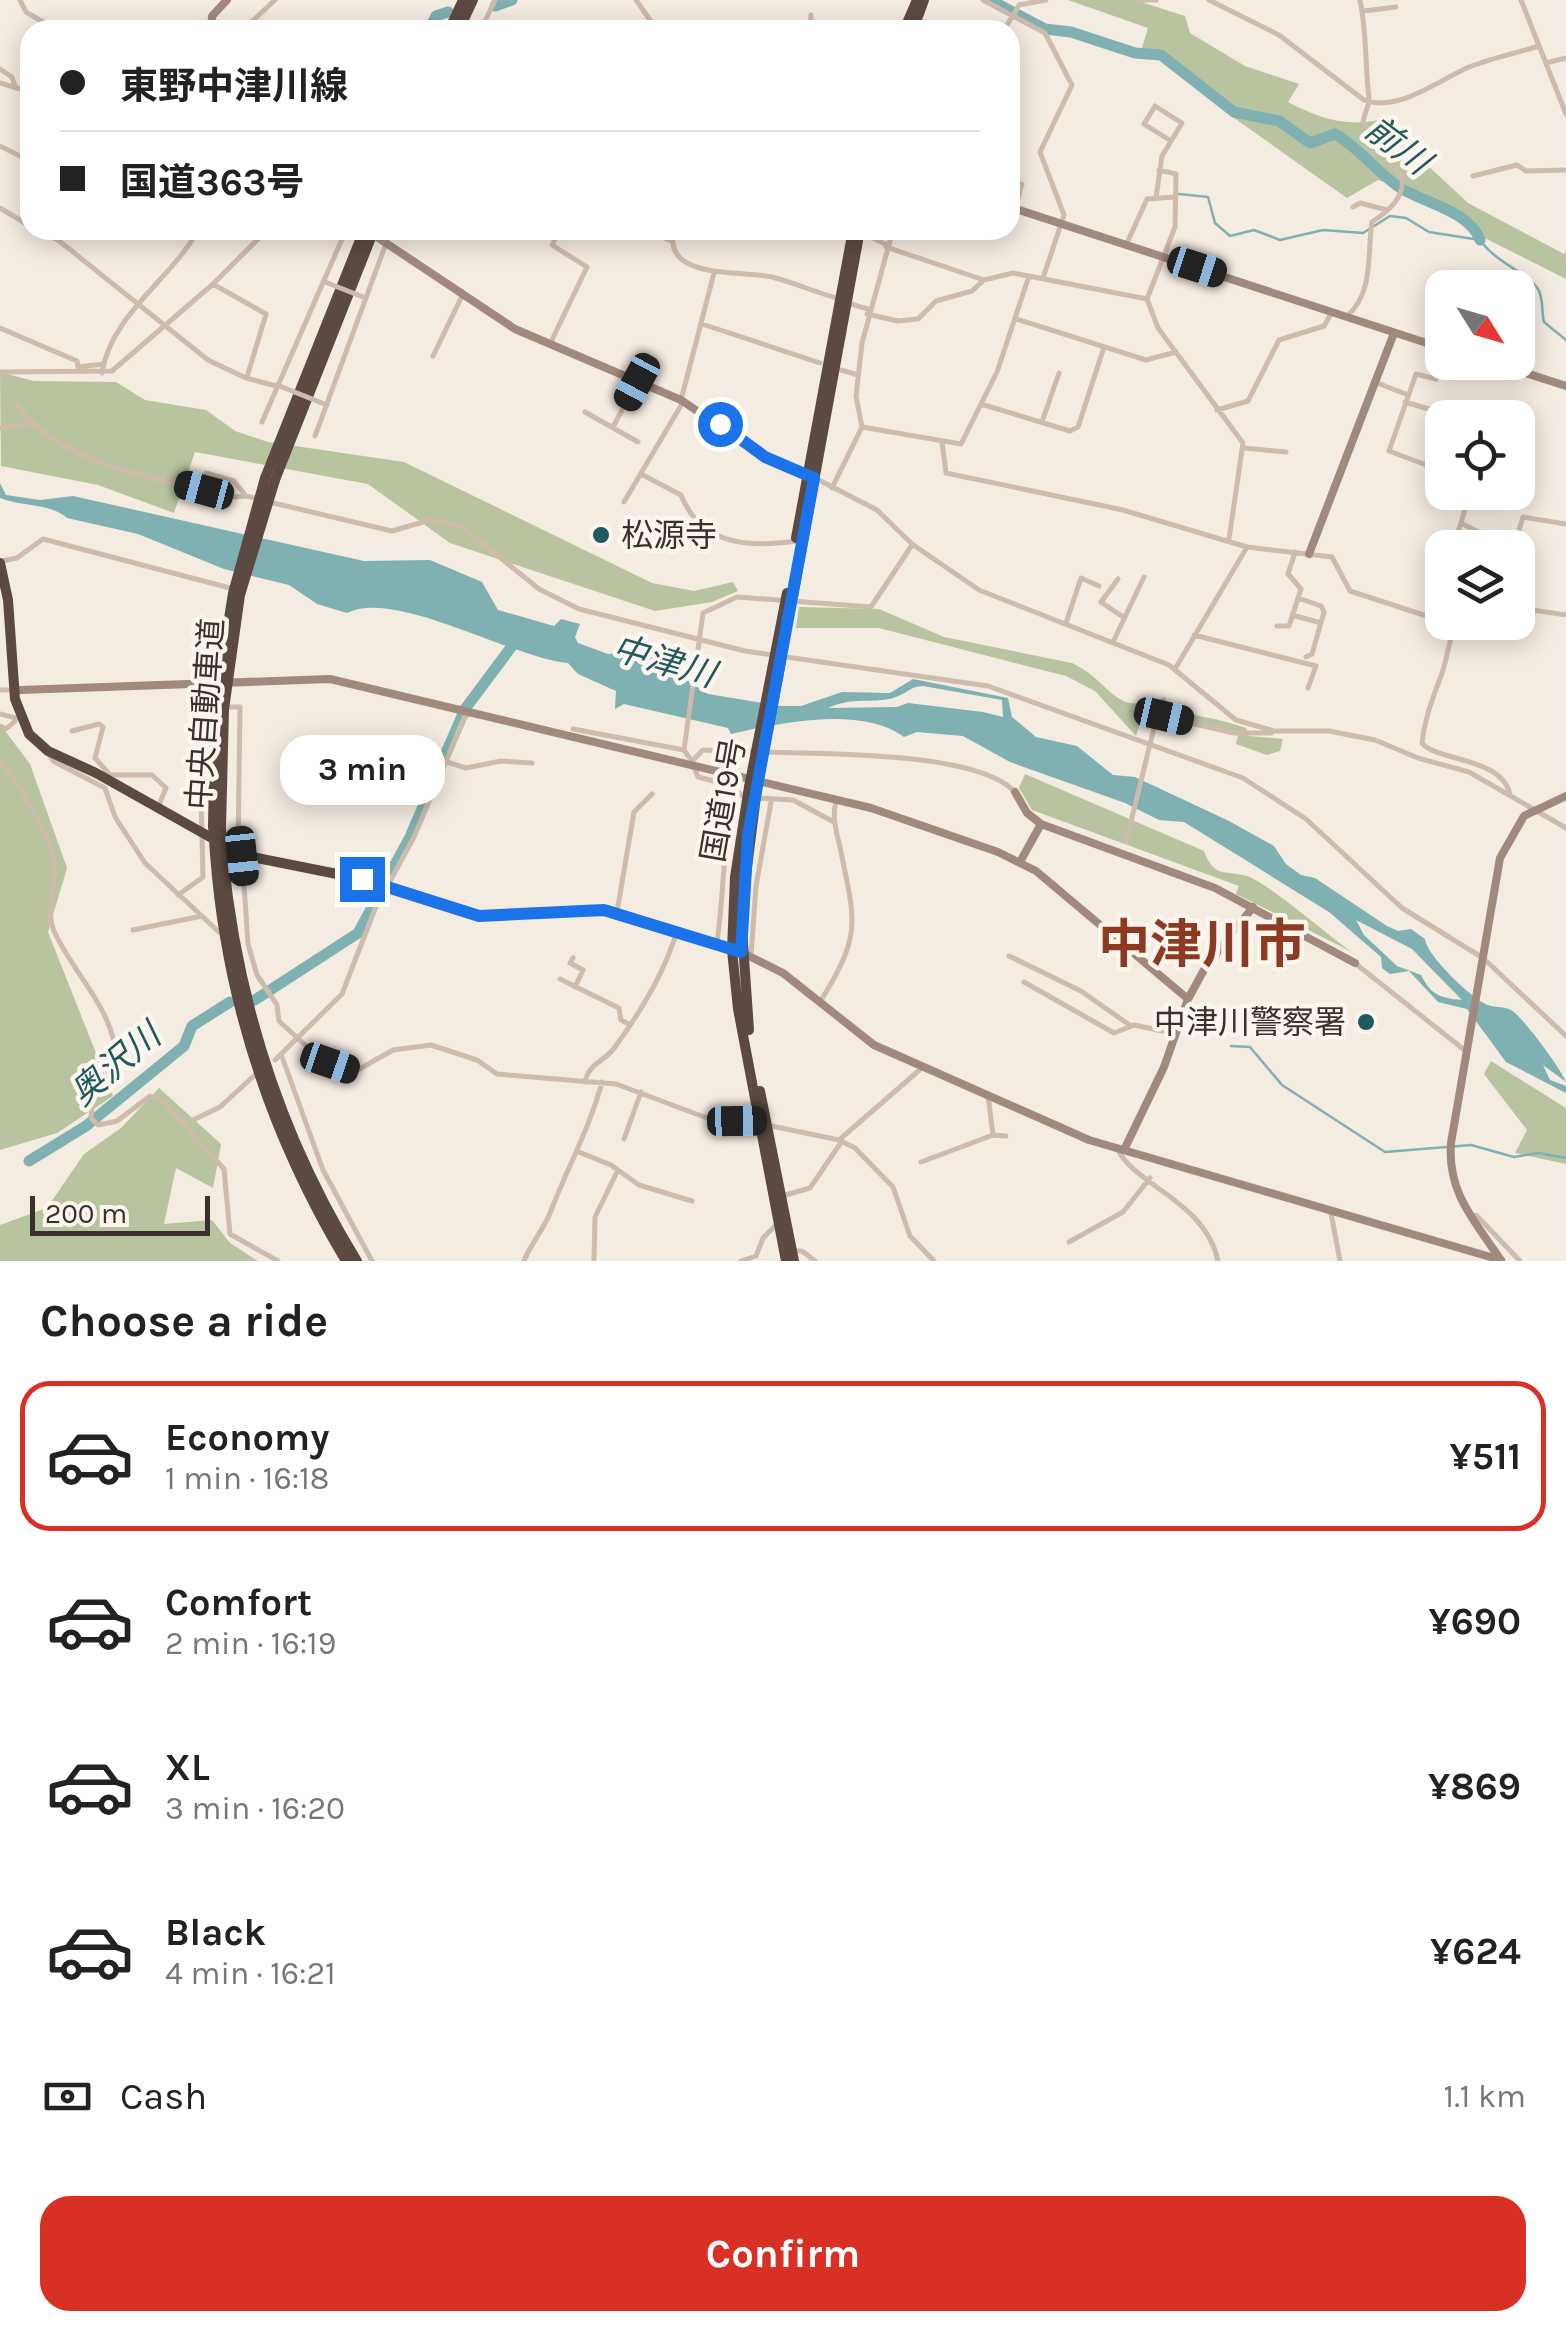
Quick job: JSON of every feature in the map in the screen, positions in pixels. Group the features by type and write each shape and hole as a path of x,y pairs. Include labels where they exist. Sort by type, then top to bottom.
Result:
{"highway":[{"name":"中央自動車道","path":"346,1261 287,1148 253,1060 230,966 217,827 220,709 240,595 270,479 361,240"},
{"name":"中央自動車道","path":"270,479 370,240"},
{"name":"国道19号","path":"791,1258 777,1224 741,953 735,877 856,240"},
{"name":"国道19号","path":"790,594 796,541 811,476"},
{"path":"0,562 17,720 48,750 109,777 201,834 240,854 387,888 479,916 580,909 616,913 741,953"},
{"name":"中央自動車道","path":"219,855 238,964 262,1058 303,1163 356,1261"},
{"name":"国道19号","path":"763,1122 791,1258"}],"street":[{"path":"20,0 26,12 39,20"},
{"path":"212,20 227,0"},
{"path":"253,20 274,0"},
{"path":"983,0 1018,20"},
{"path":"1009,20 1019,5 1046,0"},
{"path":"1136,0 1156,0"},
{"path":"1209,0 1280,35 1370,102 1396,101 1468,68 1539,46"},
{"path":"1346,316 1359,303 1370,262 1372,222 1397,201 1403,184 1365,129 1364,114 1370,102 1364,85 1370,64 1360,0"},
{"path":"1521,0 1566,114"},
{"path":"1362,11 1396,6"},
{"path":"811,20 812,15"},
{"path":"1020,21 1045,32 1072,86 1040,152 1062,204 1062,223 1043,278"},
{"path":"1546,63 1566,58"},
{"path":"0,69 15,86"},
{"path":"0,83 20,88"},
{"path":"1156,198 1159,170 1182,123 1155,106 1144,124 1171,141"},
{"path":"1472,176 1517,165 1526,171 1566,170"},
{"path":"1159,170 1176,174 1175,227 1147,299 1158,328 1244,448 1229,539"},
{"path":"1126,244 1146,199 1174,197"},
{"path":"1352,207 1360,203 1387,210"},
{"path":"1020,210 1425,342"},
{"path":"58,240 208,360 246,378 327,405"},
{"path":"102,374 139,302 190,240"},
{"path":"0,372 102,374 124,363 257,240"},
{"path":"262,422 342,240"},
{"path":"382,240 515,330 682,401 765,457 877,510 912,544 989,596 1176,669 1236,720 1274,731"},
{"path":"550,344 587,267 552,245 554,240"},
{"path":"875,240 984,280"},
{"path":"832,488 862,428 856,396 858,375 868,312 889,240"},
{"path":"671,241 681,258 714,273 768,276 898,321 918,318 936,301 972,291 984,280 1008,273 1147,299"},
{"path":"314,436 385,242"},
{"path":"624,502 682,401 714,273"},
{"path":"862,428 961,444 981,404 1029,276"},
{"path":"325,282 364,297"},
{"path":"213,284 266,314 246,378"},
{"path":"433,356 462,296"},
{"path":"1217,410 1248,401 1279,340 1324,326 1332,312"},
{"path":"1014,319 1146,360 1176,352"},
{"path":"702,324 820,363"},
{"path":"0,328 77,360 78,366 104,364"},
{"path":"1309,554 1394,332"},
{"path":"981,404 1070,431 1078,426 1104,347"},
{"path":"841,370 858,375"},
{"path":"1042,422 1059,373"},
{"path":"1425,376 1416,374 1389,451 1425,465"},
{"path":"1535,376 1566,386"},
{"path":"613,428 637,382"},
{"path":"1375,382 1425,406"},
{"path":"17,405 35,423 100,464 392,531 430,520 461,526 539,589 579,610 698,641 988,686 1244,778 1306,819 1402,908 1482,962 1566,1036"},
{"path":"585,412 638,442"},
{"path":"0,428 16,429 35,423"},
{"path":"942,442 946,474 1123,510 1246,547 1336,559 1350,591 1425,615"},
{"path":"1244,448 1286,452"},
{"path":"206,473 234,481 246,496"},
{"path":"642,474 681,495 687,512 702,529 739,546 796,541"},
{"path":"1458,530 1465,510"},
{"path":"1461,523 1492,539 1510,542 1517,537 1524,517 1566,524"},
{"path":"0,562 17,558 43,539 230,588"},
{"path":"834,822 802,802 696,776 695,764 684,749 703,613 737,597 799,605 877,606 912,544"},
{"path":"1176,669 1246,547"},
{"path":"1277,626 1289,626 1301,589 1288,574 1295,552"},
{"path":"1065,624 1081,578 1099,586"},
{"path":"1113,643 1144,578"},
{"path":"1118,579 1101,602 1123,617"},
{"path":"1298,598 1322,606 1312,654 1306,657"},
{"path":"1535,612 1566,616"},
{"path":"1292,615 1321,623"},
{"path":"1194,635 1316,666 1308,688"},
{"path":"1449,640 1444,667 1429,699 1422,742 1433,752 1465,757 1502,780 1510,794"},
{"path":"20,690 330,679 695,764 736,780 891,813 1020,862 1053,882 1188,999"},
{"path":"178,895 203,877 199,714 209,706 240,707 240,854 248,944 257,975 276,1004 279,1020 324,1060 354,1072 393,1050 432,1045 477,1060 497,1074 602,1082 641,1092 716,1121 763,1122 840,1140 856,1148 892,1187 910,1236 934,1261"},
{"path":"372,1261 324,1170 278,1057 342,994 466,712"},
{"path":"0,714 17,720"},
{"path":"1123,853 1155,724 1164,716 1234,733 1329,731 1375,740 1436,764 1469,772 1566,828"},
{"path":"0,726 6,729 17,720"},
{"path":"72,730 99,724 103,727 95,758 109,777 152,775 166,788 158,808"},
{"path":"573,729 684,749"},
{"path":"48,750 52,761 105,788 114,818 144,863 219,932"},
{"path":"695,764 703,750 902,758 1003,781 1015,792 1024,810 1041,824 1253,906 1356,963 1467,1049"},
{"path":"0,761 47,835 54,860 53,930 91,988 114,1041 116,1062 93,1096 91,1118 98,1124 117,1121 154,1096 190,1122 224,1169 230,1234 278,1261"},
{"path":"444,762 466,768 501,761 532,764"},
{"path":"616,913 634,812 652,794"},
{"path":"1501,1260 1470,1217 1450,1166 1451,1144 1500,858 1509,835 1534,808 1566,796"},
{"path":"717,945 724,893 723,847 732,799"},
{"path":"820,1002 850,944 856,918 834,822 836,801"},
{"path":"771,802 741,953 783,973 874,1046 1121,1149 1501,1260"},
{"path":"1020,862 1041,824"},
{"path":"1121,1149 1164,1067 1188,999 1205,968 1253,906"},
{"path":"134,930 202,916"},
{"path":"584,1082 590,1066 614,1050 670,955 676,934"},
{"path":"239,942 248,944"},
{"path":"1008,956 1076,988 1131,1026"},
{"path":"573,958 570,963 582,970 574,986"},
{"path":"560,979 619,1008 621,1020 628,1024"},
{"path":"1024,982 1109,1031 1131,1026 1172,1033"},
{"path":"781,1196 810,1188 840,1140 924,1066"},
{"path":"180,1130 220,1107 257,1073"},
{"path":"524,1261 538,1228 550,1215 562,1176 578,1152 602,1082"},
{"path":"624,1139 641,1092"},
{"path":"988,1095 992,1135"},
{"path":"921,1162 992,1135 1006,1136"},
{"path":"1121,1149 1208,1234 1218,1261"},
{"path":"578,1152 646,1188 692,1200"},
{"path":"594,1261 595,1217 618,1170"},
{"path":"1069,1242 1124,1212 1150,1178"},
{"path":"1332,1213 1340,1261"},
{"path":"1470,1217 1476,1214 1520,1261"},
{"path":"741,1261 756,1256 763,1238 777,1224"},
{"path":"1472,1254 1481,1247 1482,1236"},
{"path":"791,1258 802,1251 816,1261"}],"green space":[{"path":"1068,0 1135,0 1185,16 1190,33 1245,66 1299,84 1288,102 1332,120 1379,120 1468,203 1566,255 1566,279 1467,229 1431,199 1378,180 1347,198 1230,115 1163,51 1141,51 1148,28"},
{"path":"0,372 34,381 116,382 145,400 206,410 235,431 268,442 404,462 652,583 694,591 733,582 738,591 712,602 655,611 450,543 368,484 195,452 174,513 98,485 1,466"},
{"path":"799,607 879,609 944,637 1072,663 1124,701 1148,703 1165,697 1168,707 1246,728 1249,736 1283,739 1280,751 1267,755 1236,744 1238,736 1234,731 1163,715 1141,720 1136,736 1095,691 1066,676 879,628 796,628"},
{"path":"0,724 30,764 67,868 48,932 113,1096 57,1133 0,1150"},
{"path":"1025,774 1204,851 1216,869 1256,880 1352,952 1236,894 1239,886 1032,810 1019,788"},
{"path":"1491,1061 1566,1108 1566,1164 1515,1153 1527,1130 1484,1074"},
{"path":"159,1088 221,1144 213,1188 176,1168 164,1224 212,1220 230,1243 258,1261 0,1261 0,1225 47,1208 84,1154 121,1128"}],"water":[{"path":"0,483 6,495 40,500 73,496 364,561 430,560 482,582 498,610 554,626 561,619 580,624 575,637 578,643 608,654 641,650 708,694 801,706 842,692 890,693 913,679 1008,698 1012,717 1036,737 1077,746 1113,775 1135,777 1229,821 1274,846 1286,864 1301,875 1315,878 1387,926 1398,931 1411,929 1425,939 1441,966 1472,995 1517,1015 1566,1082 1543,1065 1550,1080 1566,1086 1566,1093 1506,1062 1467,1009 1438,1002 1409,971 1390,974 1382,968 1381,957 1329,912 1184,822 1159,820 1125,803 1010,762 963,736 917,732 904,737 866,721 843,719 772,725 731,734 728,728 624,704 615,709 616,691 578,674 568,663 394,610 368,608 347,613 317,604 289,585 224,569 138,534 0,498","holes":["923,686 1002,700 1003,717 908,703 897,707 828,708 846,702 893,698","1356,920 1412,949 1462,1000 1437,994 1421,975 1397,966 1364,935"]}],"waterway":[{"name":"前川","path":"495,6 512,0"},
{"name":"前川","path":"990,0 1045,29 1071,32 1135,53 1161,55 1234,112 1279,121 1310,143 1335,134 1402,189 1467,222 1480,240"},
{"name":"前川","path":"434,20 448,12"},
{"path":"1179,194 1208,197 1215,223 1230,236 1254,230 1280,240 1323,230 1363,233 1390,216 1406,218 1429,232 1480,240 1533,283 1541,297 1544,322 1566,340"},
{"name":"奥沢川","path":"255,1000 358,933 410,837 465,709 521,634"},
{"name":"奥沢川","path":"29,1161 86,1126 184,1046 192,1026 230,1002"},
{"path":"1231,1046 1250,1047 1282,1085 1385,1152 1471,1145 1514,1157 1538,1153 1566,1158"}],"place":[{"name":"松源寺","path":"601,535"},
{"name":"中津川警察署","path":"1366,1022"}],"district":[{"name":"中津川市","path":"1202,944"}],"route":[{"path":"362,879 479,916 604,910 741,952 740,914 748,835 814,478 765,457 720,424"}],"water label":[{"name":"中津川","path":"664,661"}]}
